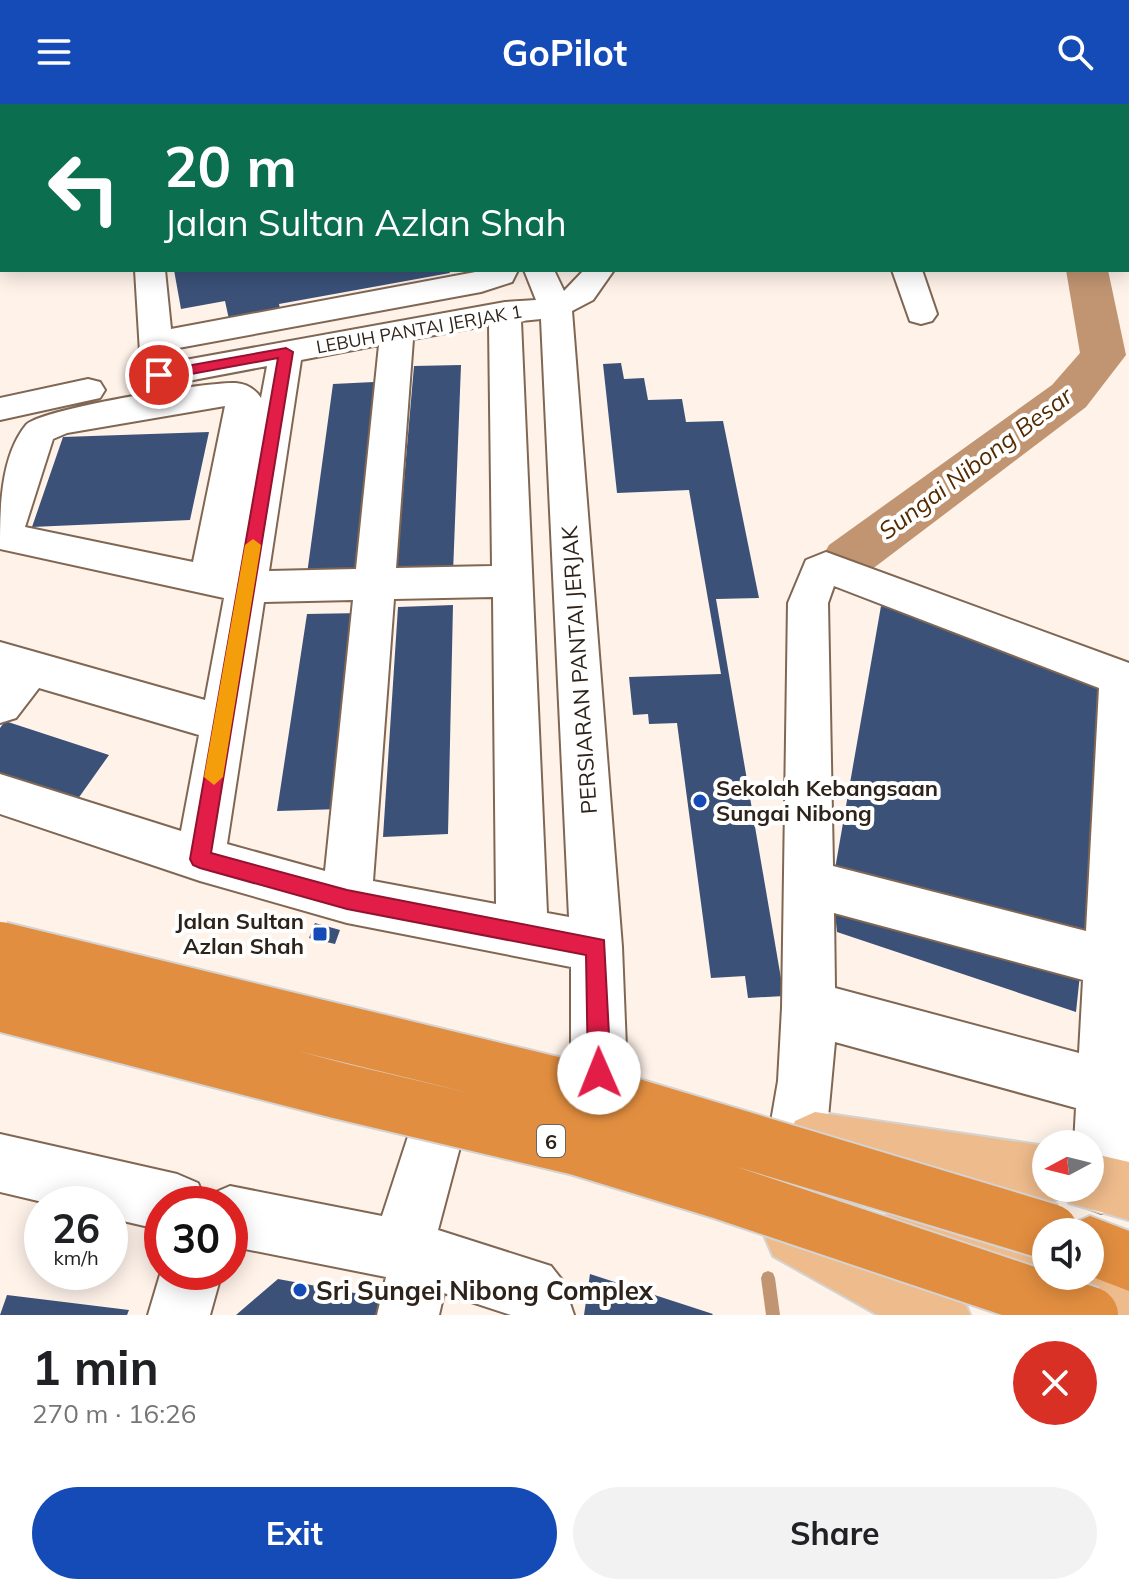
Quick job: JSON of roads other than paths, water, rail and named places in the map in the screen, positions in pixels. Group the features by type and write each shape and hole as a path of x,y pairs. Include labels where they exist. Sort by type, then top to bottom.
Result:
{"highway":[{"path":"0,950 592,1094 1032,1227"},
{"name":"6","path":"0,1003 340,1091 577,1147 721,1191 1090,1315"},
{"path":"1104,1251 1129,1261"}],"main road":[{"path":"0,922 599,1073 797,1139 981,1221 1032,1238"},
{"name":"6","path":"0,1025 601,1173 782,1229 939,1315"},
{"path":"797,1139 1032,1173"},
{"name":"6","path":"782,1229 973,1244 1032,1264"},
{"path":"1104,1263 1129,1271"},
{"path":"1104,1289 1129,1298"}],"street":[{"path":"150,272 159,375"},
{"path":"155,342 481,283 502,272"},
{"name":"PERSIARAN PANTAI JERJAK","path":"540,272 556,309 596,947 599,1073"},
{"path":"556,309 574,300 594,282 598,272"},
{"path":"908,272 921,314"},
{"name":"LEBUH PANTAI JERJAK 1","path":"0,409 159,375 505,312 556,309"},
{"path":"505,312 522,933"},
{"path":"347,900 397,332"},
{"path":"227,583 286,352"},
{"path":"200,859 223,724 227,583 244,399 236,394 193,398 59,423 40,431 33,441 3,536 12,540 227,583 512,581"},
{"path":"797,1139 806,1081 809,1008 808,603 820,571 826,567 1114,675 1121,682 1105,1088 1112,1185"},
{"path":"0,705 15,663 223,724"},
{"path":"0,794 200,859 347,900 596,947"},
{"path":"809,883 1110,962"},
{"path":"809,1008 1105,1088"},
{"path":"408,1315 411,1253 436,1132"},
{"path":"0,1163 144,1196"},
{"path":"248,1220 411,1253 529,1288 541,1308"},
{"path":"179,1315 186,1290"}],"waterway":[{"name":"Sungai Nibong Besar","path":"848,559 1069,396 1103,355 1087,272"},
{"path":"768,1278 773,1315"}],"place":[{"name":"Sekolah Kebangsaan Sungai Nibong","path":"700,801"},
{"name":"Jalan Sultan Azlan Shah","path":"320,934"},
{"name":"Sri Sungei Nibong Complex","path":"300,1290"}]}
